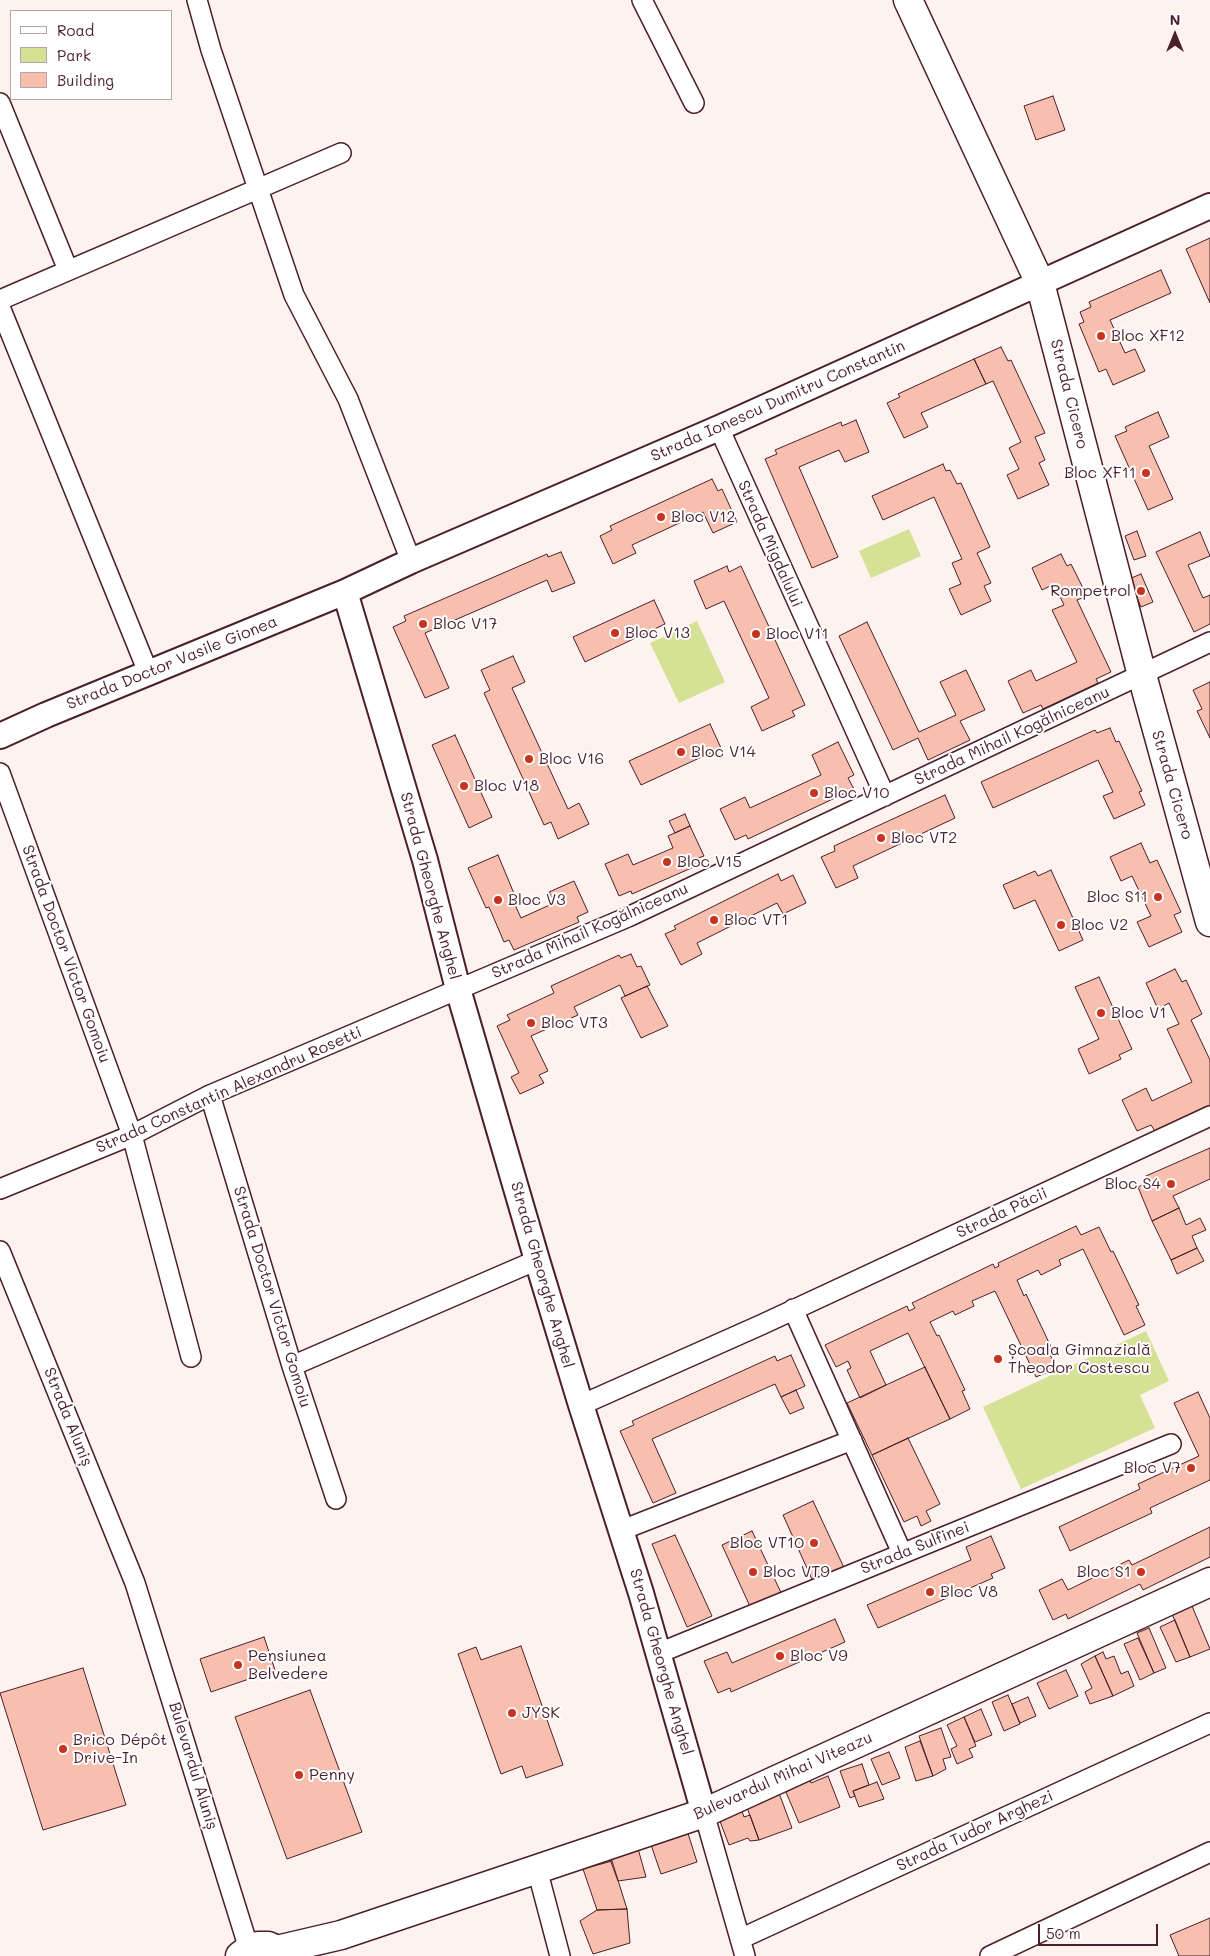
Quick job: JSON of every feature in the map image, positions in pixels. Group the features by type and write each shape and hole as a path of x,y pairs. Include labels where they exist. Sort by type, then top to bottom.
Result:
{"main road":[{"name":"Strada Cicero","path":"908,0 1040,283 1142,675 1210,922"},
{"name":"Bulevardul Mihai Viteazu","path":"245,1952 258,1946 268,1946 280,1953 341,1935 704,1813 1210,1582"},
{"name":"Bulevardul Mihai Viteazu","path":"315,1956 341,1935"}],"street":[{"path":"197,0 211,50 294,295 348,399 412,561"},
{"path":"642,0 694,103"},
{"path":"0,103 68,270"},
{"path":"0,300 341,153"},
{"name":"Strada Ionescu Dumitru Constantin","path":"345,592 718,428 1210,206"},
{"path":"0,307 148,672"},
{"name":"Strada Migdalului","path":"718,428 885,796"},
{"name":"Strada Doctor Vasile Gionea","path":"0,736 148,672 345,592"},
{"name":"Strada Gheorghe Anghel","path":"345,592 425,860 458,989 537,1260 659,1653 743,1947"},
{"name":"Strada Mihail Kogălniceanu","path":"458,989 628,917 1210,642"},
{"name":"Strada Doctor Victor Gomoiu","path":"0,773 132,1135 190,1358"},
{"name":"Strada Constantin Alexandru Rosetti","path":"0,1190 132,1135 210,1095 458,989"},
{"name":"Strada Doctor Victor Gomoiu","path":"210,1095 292,1366 336,1500"},
{"name":"Strada Păcii","path":"581,1405 1210,1116"},
{"name":"Strada Aluniș","path":"0,1251 135,1583"},
{"path":"292,1366 537,1260"},
{"path":"793,1309 902,1553"},
{"path":"622,1530 852,1440"},
{"name":"Strada Sulfinei","path":"659,1653 1171,1444"},
{"name":"Bulevardul Aluniș","path":"135,1583 245,1952"},
{"name":"Strada Tudor Arghezi","path":"743,1947 1210,1723"},
{"path":"990,1956 1210,1852"},
{"path":"537,1870 560,1956"}],"green space":[{"path":"909,529 921,556 871,578 859,551"},
{"path":"697,621 725,682 679,703 650,643"},
{"path":"1146,1331 1169,1381 1140,1395 1155,1428 1021,1489 983,1407"}],"building":[{"path":"1053,96 1065,130 1036,140 1024,106"},
{"path":"1210,238 1210,303 1186,249"},
{"name":"Bloc XF12","path":"1161,270 1171,293 1110,320 1125,353 1135,349 1145,371 1113,385 1106,369 1099,372 1079,324 1084,322 1080,312 1091,307 1089,302"},
{"path":"1001,347 1008,361 1011,360 1045,433 1035,437 1045,460 1039,463 1049,485 1018,499 1007,475 1019,469 1009,448 1021,442 993,381 986,384 974,359"},
{"path":"974,359 986,384 921,413 928,427 904,438 887,403 900,397 898,394"},
{"name":"Bloc XF11","path":"1158,412 1169,437 1149,446 1173,499 1148,510 1115,436 1127,431 1125,427"},
{"path":"856,420 869,452 845,462 839,450 799,467 838,557 812,568 765,459 777,454 775,450 841,422 842,426"},
{"path":"943,464 946,471 950,470 957,484 961,483 990,547 977,553 991,583 984,586 991,601 961,615 949,589 961,584 952,563 962,559 934,497 883,520 872,496"},
{"name":"Bloc V12","path":"712,479 718,491 722,489 737,522 713,533 703,512 632,545 636,553 613,564 600,536 612,530 610,526"},
{"path":"1137,531 1146,556 1134,560 1125,536"},
{"path":"1200,532 1210,556 1188,565 1203,598 1210,595 1210,624 1194,632 1156,552"},
{"name":"Bloc V17","path":"561,552 575,583 552,592 547,580 425,633 449,688 425,698 393,627 406,621 404,616 547,554 548,557"},
{"path":"1061,554 1067,566 1071,564 1087,596 1077,600 1111,672 1096,679 1098,683 1043,709 1041,705 1023,713 1008,681 1031,670 1036,681 1077,662 1052,610 1064,605 1054,584 1042,590 1032,568"},
{"name":"Bloc V11","path":"727,566 729,572 741,566 805,705 792,711 795,716 762,731 751,707 769,698 724,601 706,609 694,581"},
{"name":"Rompetrol","path":"1141,574 1153,602 1141,607 1129,579"},
{"name":"Bloc V13","path":"654,600 665,624 585,662 573,637"},
{"path":"867,622 919,732 956,715 940,682 966,670 985,710 960,721 970,740 928,760 918,738 893,750 839,636"},
{"name":"Bloc V16","path":"513,656 525,682 512,688 568,809 579,803 589,824 558,839 551,822 544,825 484,693 490,690 481,670"},
{"path":"1210,682 1210,738 1197,711 1202,709 1193,690"},
{"name":"Bloc V14","path":"710,724 721,748 641,785 629,761"},
{"path":"1110,728 1116,742 1119,741 1142,791 1139,792 1145,805 1114,819 1103,796 1113,792 1098,760 993,808 981,782 1095,730 1097,733"},
{"name":"Bloc V18","path":"455,735 492,817 469,828 432,745"},
{"name":"Bloc V10","path":"838,742 854,775 848,778 854,789 748,839 746,835 735,840 720,809 745,797 750,808 821,775 812,755"},
{"name":"Bloc VT2","path":"945,795 955,818 853,866 858,878 836,888 821,857 835,851 834,846"},
{"path":"685,814 690,826 675,833 669,821"},
{"name":"Bloc V15","path":"690,826 704,856 693,860 696,866 632,894 631,891 619,896 605,864 628,854 633,865 673,848 668,836"},
{"name":"Bloc S11","path":"1141,843 1150,863 1157,860 1181,912 1174,915 1182,932 1149,947 1137,922 1151,916 1132,876 1121,881 1110,857"},
{"name":"Bloc V3","path":"498,855 515,896 512,898 521,918 554,903 549,892 574,881 588,912 577,917 579,922 514,950 509,940 504,942 489,907 486,908 468,868"},
{"name":"Bloc V2","path":"1051,870 1083,940 1059,951 1035,900 1014,909 1003,885 1035,871 1038,876"},
{"name":"Bloc VT1","path":"778,874 781,881 793,875 806,903 783,914 777,903 697,943 702,954 681,965 665,934 676,929 674,926"},
{"name":"Bloc VT3","path":"631,954 637,967 641,966 650,985 625,996 620,985 574,1007 578,1015 531,1036 548,1071 539,1075 544,1083 520,1094 511,1077 519,1073 497,1026 510,1020 507,1015 554,993 551,986 619,955 621,958"},
{"path":"1175,969 1182,982 1186,980 1202,1014 1191,1020 1210,1060 1210,1105 1155,1131 1151,1125 1137,1131 1122,1100 1146,1088 1152,1101 1192,1082 1167,1029 1179,1024 1169,1003 1158,1009 1146,983"},
{"name":"Bloc V1","path":"1099,977 1132,1049 1119,1055 1121,1059 1089,1074 1078,1049 1099,1039 1075,987"},
{"path":"647,986 668,1026 641,1038 621,998"},
{"name":"Bloc S4","path":"1210,1148 1210,1179 1173,1196 1179,1208 1152,1221 1138,1187 1149,1182 1146,1176"},
{"path":"1179,1208 1186,1225 1200,1218 1206,1230 1192,1236 1197,1248 1171,1260 1152,1221"},
{"path":"1076,1226 1081,1235 1099,1227 1111,1252 1113,1251 1139,1305 1136,1306 1145,1325 1124,1335 1083,1249 1059,1260 1061,1265 1041,1275 1038,1270 1017,1280 1024,1296 1026,1294 1052,1349 1048,1351 1057,1368 1036,1377 995,1291 972,1301 974,1306 955,1315 953,1311 930,1322 937,1336 939,1335 965,1390 962,1391 970,1409 950,1419 908,1333 870,1351 886,1385 860,1398 847,1370 851,1368 848,1361 836,1367 825,1345 907,1306 909,1311 915,1308 912,1303 993,1264 995,1268 999,1266 998,1263"},
{"path":"1197,1248 1204,1261 1177,1274 1171,1260"},
{"path":"791,1355 805,1386 781,1397 775,1384 652,1439 676,1493 653,1503 620,1431 634,1425 632,1421 775,1356 777,1361"},
{"path":"925,1367 950,1419 872,1455 847,1403"},
{"path":"796,1390 804,1408 790,1414 781,1397"},
{"name":"Bloc V7","path":"1198,1392 1210,1418 1210,1480 1150,1508 1152,1513 1070,1551 1059,1527 1140,1489 1138,1484 1199,1456 1174,1403"},
{"path":"908,1438 940,1504 926,1511 931,1521 921,1526 917,1516 904,1522 872,1455"},
{"name":"Bloc VT10","path":"813,1501 846,1572 815,1586 783,1515"},
{"name":"Bloc S1","path":"1210,1527 1210,1557 1143,1590 1140,1584 1068,1619 1066,1614 1053,1620 1039,1590 1062,1579 1068,1590 1129,1560 1132,1565"},
{"name":"Bloc VT9","path":"752,1531 784,1599 753,1613 722,1545"},
{"path":"675,1535 712,1616 687,1627 652,1544"},
{"name":"Bloc V8","path":"991,1536 1005,1568 991,1574 993,1578 878,1628 867,1605 971,1560 966,1547"},
{"path":"1192,1606 1210,1649 1190,1657 1172,1614"},
{"name":"Bloc V9","path":"835,1619 845,1642 731,1692 730,1688 718,1693 704,1661 727,1652 732,1663"},
{"path":"1175,1620 1190,1657 1176,1662 1160,1627"},
{"path":"1149,1628 1166,1668 1154,1673 1137,1633"},
{"name":"Pensiunea Belvedere","path":"264,1637 275,1670 211,1692 200,1659"},
{"path":"1138,1638 1154,1673 1140,1680 1124,1644"},
{"name":"JYSK","path":"521,1646 563,1765 526,1778 522,1766 501,1774 458,1654 476,1647 481,1660"},
{"path":"1103,1652 1106,1659 1114,1656 1121,1674 1128,1671 1134,1686 1113,1696 1095,1656"},
{"path":"1095,1656 1113,1696 1090,1704 1085,1692 1092,1688 1081,1664"},
{"name":"Brico Dépôt Drive-In","path":"83,1668 126,1805 43,1830 0,1693"},
{"path":"1066,1670 1078,1696 1049,1709 1037,1683"},
{"name":"Penny","path":"310,1690 362,1832 287,1859 235,1717"},
{"path":"1008,1695 1020,1724 1004,1731 992,1702"},
{"path":"1028,1697 1036,1716 1020,1723 1012,1704"},
{"path":"981,1709 992,1735 975,1742 964,1717"},
{"path":"964,1717 976,1746 969,1749 973,1757 957,1764 951,1749 957,1746 947,1725"},
{"path":"941,1728 951,1757 943,1759 946,1769 933,1776 919,1736"},
{"path":"920,1741 933,1776 916,1781 905,1747"},
{"path":"889,1752 900,1778 882,1785 871,1759"},
{"path":"862,1764 869,1785 853,1791 855,1796 850,1798 840,1771"},
{"path":"828,1776 840,1807 799,1823 786,1792 810,1780 811,1783"},
{"path":"877,1782 884,1799 859,1807 853,1791"},
{"path":"779,1793 792,1828 759,1840 746,1805"},
{"path":"742,1811 744,1817 750,1815 759,1840 750,1841 748,1838 729,1845 718,1816"},
{"path":"686,1827 697,1862 661,1874 649,1839"},
{"path":"637,1845 646,1877 618,1881 608,1854"},
{"path":"612,1861 627,1909 597,1910 583,1869"},
{"path":"627,1909 630,1943 593,1954 580,1921 597,1910"},
{"path":"1210,1918 1210,1956 1179,1956 1170,1935"}],"place":[{"name":"Bloc XF12","path":"1101,336"},
{"name":"Bloc XF11","path":"1146,473"},
{"name":"Bloc V12","path":"661,517"},
{"name":"Rompetrol","path":"1141,591"},
{"name":"Bloc V17","path":"423,624"},
{"name":"Bloc V13","path":"615,633"},
{"name":"Bloc V11","path":"756,634"},
{"name":"Bloc V14","path":"681,752"},
{"name":"Bloc V16","path":"529,759"},
{"name":"Bloc V18","path":"464,786"},
{"name":"Bloc V10","path":"814,793"},
{"name":"Bloc VT2","path":"881,838"},
{"name":"Bloc V15","path":"667,862"},
{"name":"Bloc S11","path":"1158,897"},
{"name":"Bloc V3","path":"498,900"},
{"name":"Bloc VT1","path":"714,920"},
{"name":"Bloc V2","path":"1061,925"},
{"name":"Bloc V1","path":"1101,1013"},
{"name":"Bloc VT3","path":"531,1023"},
{"name":"Bloc S4","path":"1171,1184"},
{"name":"Școala Gimnazială Theodor Costescu","path":"998,1359"},
{"name":"Bloc V7","path":"1191,1468"},
{"name":"Bloc VT10","path":"814,1543"},
{"name":"Bloc VT9","path":"753,1572"},
{"name":"Bloc S1","path":"1141,1572"},
{"name":"Bloc V8","path":"930,1592"},
{"name":"Bloc V9","path":"780,1656"},
{"name":"Pensiunea Belvedere","path":"238,1665"},
{"name":"JYSK","path":"512,1713"},
{"name":"Brico Dépôt Drive-In","path":"63,1749"},
{"name":"Penny","path":"299,1775"}]}
